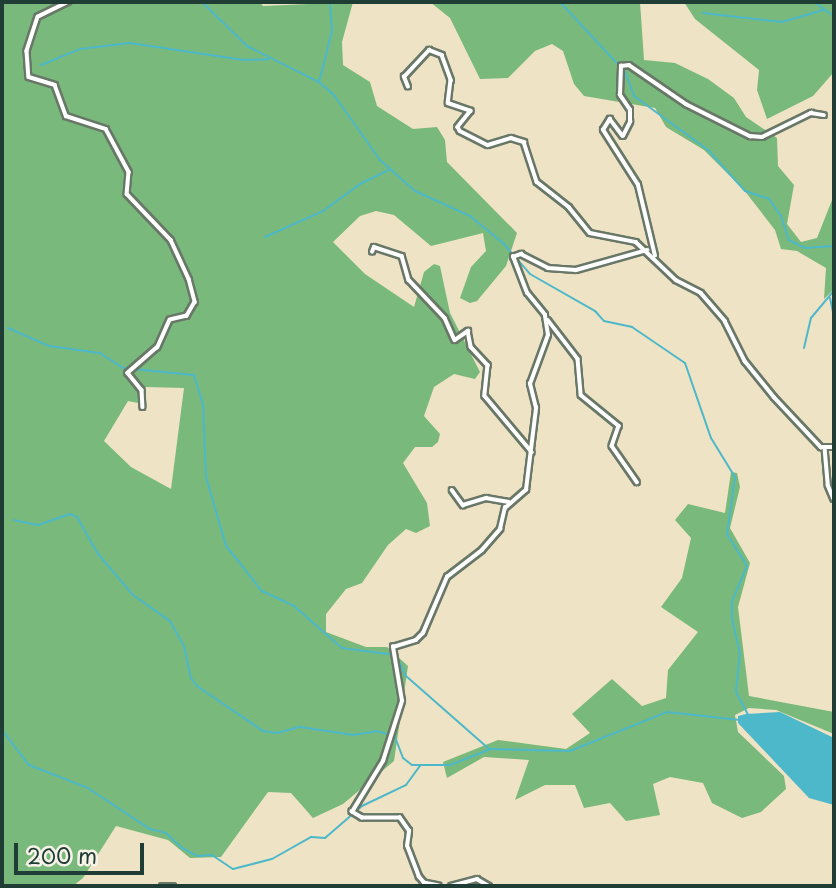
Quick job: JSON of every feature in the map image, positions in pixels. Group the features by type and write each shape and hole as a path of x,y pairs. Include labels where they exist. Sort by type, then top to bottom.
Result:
{"street":[{"path":"69,2 38,17 27,51 29,78 55,85 66,116 106,129 114,150 127,165 128,194 171,240 190,278 195,302 187,316 170,320 158,347 128,373 142,390 143,407"},
{"path":"408,87 404,77 429,50 435,50 448,67 448,103 469,108 469,116 458,127 460,131 488,145 511,138 524,142 537,182 569,207 590,233 636,242 656,258 676,280 701,293 725,321 745,361 774,397 825,448 828,485 834,499"},
{"path":"656,258 638,185 603,130 610,120 623,136 630,122 630,110 620,95 621,66 629,65 686,104 750,136 762,137 811,113 824,115"},
{"path":"372,252 374,247 402,256 409,280 445,318 455,340 468,331 471,347 488,365 485,397 533,453"},
{"path":"637,482 612,446 617,423 581,395 578,359 527,293 513,262 516,253 548,268 576,270 647,250"},
{"path":"439,886 424,883 419,877 407,846 409,831 400,818 362,818 352,811 383,761 402,701 391,650 422,633 447,577 496,534 510,503 526,490 533,453 536,408 530,384 545,349 546,318"},
{"path":"825,448 834,447"},
{"path":"453,491 463,505 485,498 510,503"},
{"path":"451,886 477,879 489,886"},
{"path":"162,886 173,886"}],"green space":[{"path":"2,2 260,2 263,6 353,2 342,42 343,65 370,82 377,106 413,129 437,127 445,140 447,162 517,233 506,266 477,301 470,303 460,298 471,267 486,251 483,233 431,246 394,215 376,211 360,216 333,242 365,274 414,307 424,272 434,264 440,266 450,313 480,372 475,379 454,374 434,387 424,416 440,434 438,442 432,447 415,447 403,463 427,503 430,526 416,533 406,529 388,545 362,583 346,589 326,614 326,632 366,647 387,647 408,666 394,761 343,804 313,818 291,793 268,792 221,857 190,858 168,840 116,826 83,878 73,886 2,886","holes":["145,387 184,388 171,489 131,467 104,441 128,401 138,403"]},
{"path":"430,2 640,2 644,60 675,63 708,79 734,98 746,117 777,138 778,166 794,185 787,224 801,242 817,238 834,195 834,289 824,299 826,268 797,251 781,249 775,230 744,190 704,150 666,127 655,108 584,96 574,84 563,51 552,44 535,51 508,78 480,79 450,18"},
{"path":"684,2 834,2 834,72 813,96 767,119 757,90 759,70 695,19"},
{"path":"731,472 737,473 740,487 730,528 750,563 738,607 749,696 834,712 834,734 776,710 749,708 735,715 738,732 784,776 786,789 761,812 742,818 712,803 703,783 670,777 653,784 660,815 626,821 610,803 584,808 575,785 545,785 515,800 529,760 484,757 447,778 443,762 498,740 566,749 590,733 572,714 612,679 642,706 666,698 668,670 698,632 661,607 682,578 691,538 675,520 688,504 725,513"}],"water":[{"path":"780,712 834,738 834,805 809,798 738,723 738,716"}],"waterway":[{"path":"202,2 247,46 319,82 334,95 380,160 415,191 470,216 503,243 530,274 595,311 604,321 632,327 685,363 711,438 735,477 727,534 747,566 732,601 732,619 740,653 736,692 748,715"},
{"path":"319,82 332,31 330,2"},
{"path":"560,2 625,72 634,96 708,150 745,191 769,199 781,216 789,240 805,248 834,246"},
{"path":"814,2 834,16"},
{"path":"703,13 782,22 823,10"},
{"path":"41,65 80,49 130,43 244,60 269,59"},
{"path":"265,237 323,211 360,184 389,170"},
{"path":"804,348 811,318 834,291"},
{"path":"830,298 834,317"},
{"path":"8,328 49,346 100,353 123,368 194,375 203,404 206,477 226,546 262,591 294,606 342,648 396,655 406,676 489,749 570,751 667,712 740,720"},
{"path":"14,520 38,525 70,514 77,517 98,554 133,595 170,621 184,646 191,678 197,686 263,731 277,733 300,727 353,735 377,731 395,737 403,758 412,765 450,765 488,750"},
{"path":"2,730 29,765 88,788 150,829 166,833 182,848 197,856 212,855 233,869 272,859 311,837 325,838 362,806 406,785 420,766"}]}
